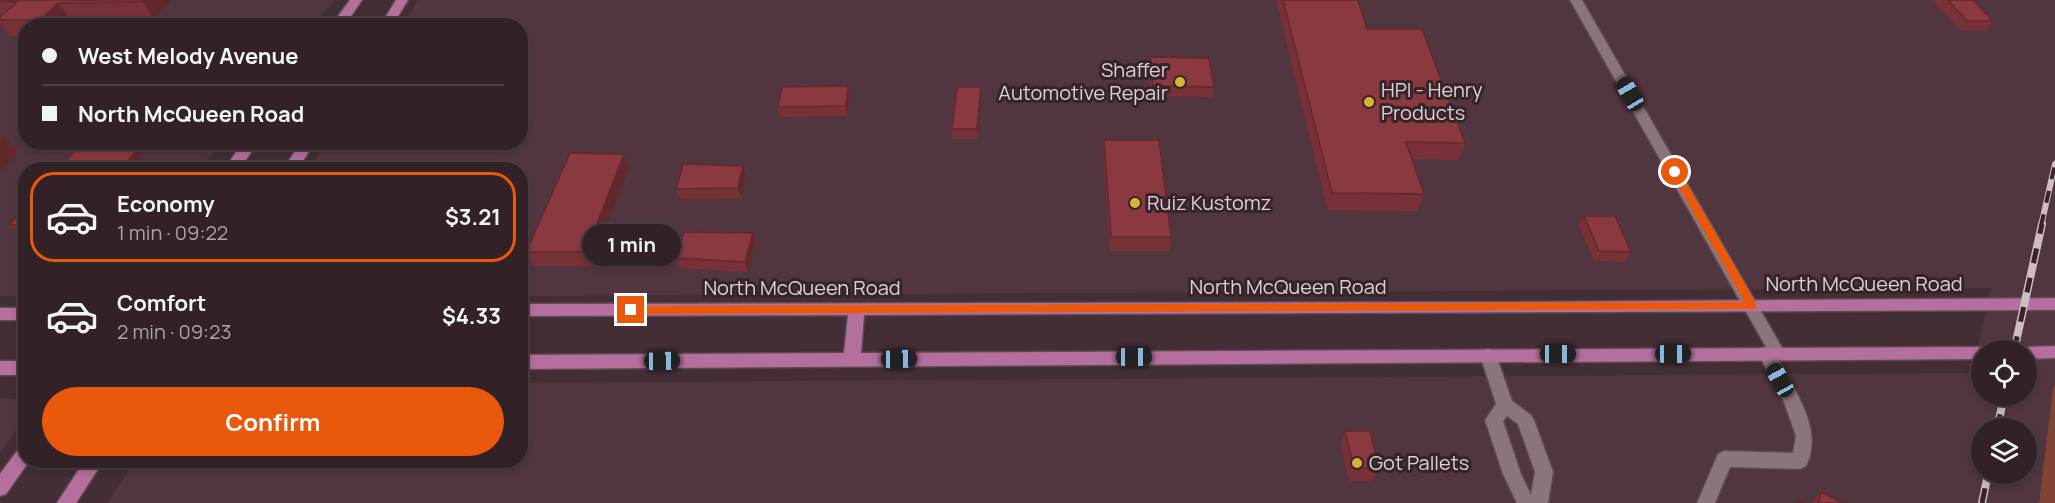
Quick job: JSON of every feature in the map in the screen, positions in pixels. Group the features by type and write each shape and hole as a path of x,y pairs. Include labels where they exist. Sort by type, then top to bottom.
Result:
{"main road":[{"path":"343,18 356,0"},
{"path":"391,18 402,0"},
{"name":"North McQueen Road","path":"528,310 2055,304"},
{"path":"852,359 857,309"},
{"path":"0,314 18,314"},
{"path":"2037,353 2055,352"},
{"path":"528,362 1971,353"},
{"path":"0,368 18,368"},
{"path":"0,488 18,463"},
{"path":"66,503 90,468"}],"street":[{"path":"1576,0 1752,306 1805,436 1800,461 1724,459 1706,503"},
{"path":"1488,355 1505,405 1525,420 1544,472 1539,503"},
{"path":"1505,405 1494,420 1512,474 1526,503"}],"shaded area":[{"path":"0,0 334,0 319,18 18,18 18,150 215,150 205,162 18,162 18,296 0,296"},
{"path":"418,0 2055,0 2055,385 2039,503 107,503 130,468 528,468 528,383 1971,373 1971,406 2037,406 2037,340 1979,340 1991,288 528,296 528,162 314,162 321,150 528,150 528,18 406,18"},
{"path":"2055,385 2055,503 2039,503 2053,388"},
{"path":"0,398 17,399 18,428 0,453"}],"building":[{"path":"145,0 143,2 58,3 42,18 18,18 18,20 0,20 0,17 17,2 0,1"},
{"name":"HPI - Henry Products","path":"1283,0 1358,0 1367,29 1422,29 1465,143 1406,142 1424,194 1332,193"},
{"path":"1948,0 1973,0 1993,21 1967,21"},
{"name":"Shaffer Automotive Repair","path":"1150,57 1209,58 1214,87 1153,86"},
{"path":"848,86 846,106 778,107 782,87"},
{"path":"957,87 981,87 977,129 952,129"},
{"name":"Ruiz Kustomz","path":"1104,140 1159,140 1171,237 1111,237"},
{"path":"75,150 137,150 127,162 65,162"},
{"path":"570,153 624,154 586,252 528,252"},
{"path":"683,164 743,166 738,188 676,189"},
{"path":"18,215 18,225 9,225"},
{"path":"1584,216 1615,216 1631,252 1599,251"},
{"path":"684,232 753,233 745,262 676,258"},
{"path":"1345,431 1370,431 1379,468 1354,468"},
{"path":"1821,492 1843,503 1818,503"}],"railway":[{"path":"2041,226 2055,164"},
{"path":"2016,340 2042,224"},
{"path":"1999,418 2002,406"},
{"path":"1982,503 1986,484"}],"place":[{"name":"Shaffer Automotive Repair","path":"1180,82"},
{"name":"HPI - Henry Products","path":"1369,102"},
{"name":"Ruiz Kustomz","path":"1135,203"},
{"name":"Got Pallets","path":"1357,463"}],"route":[{"path":"631,310 1752,306 1675,172"}]}
